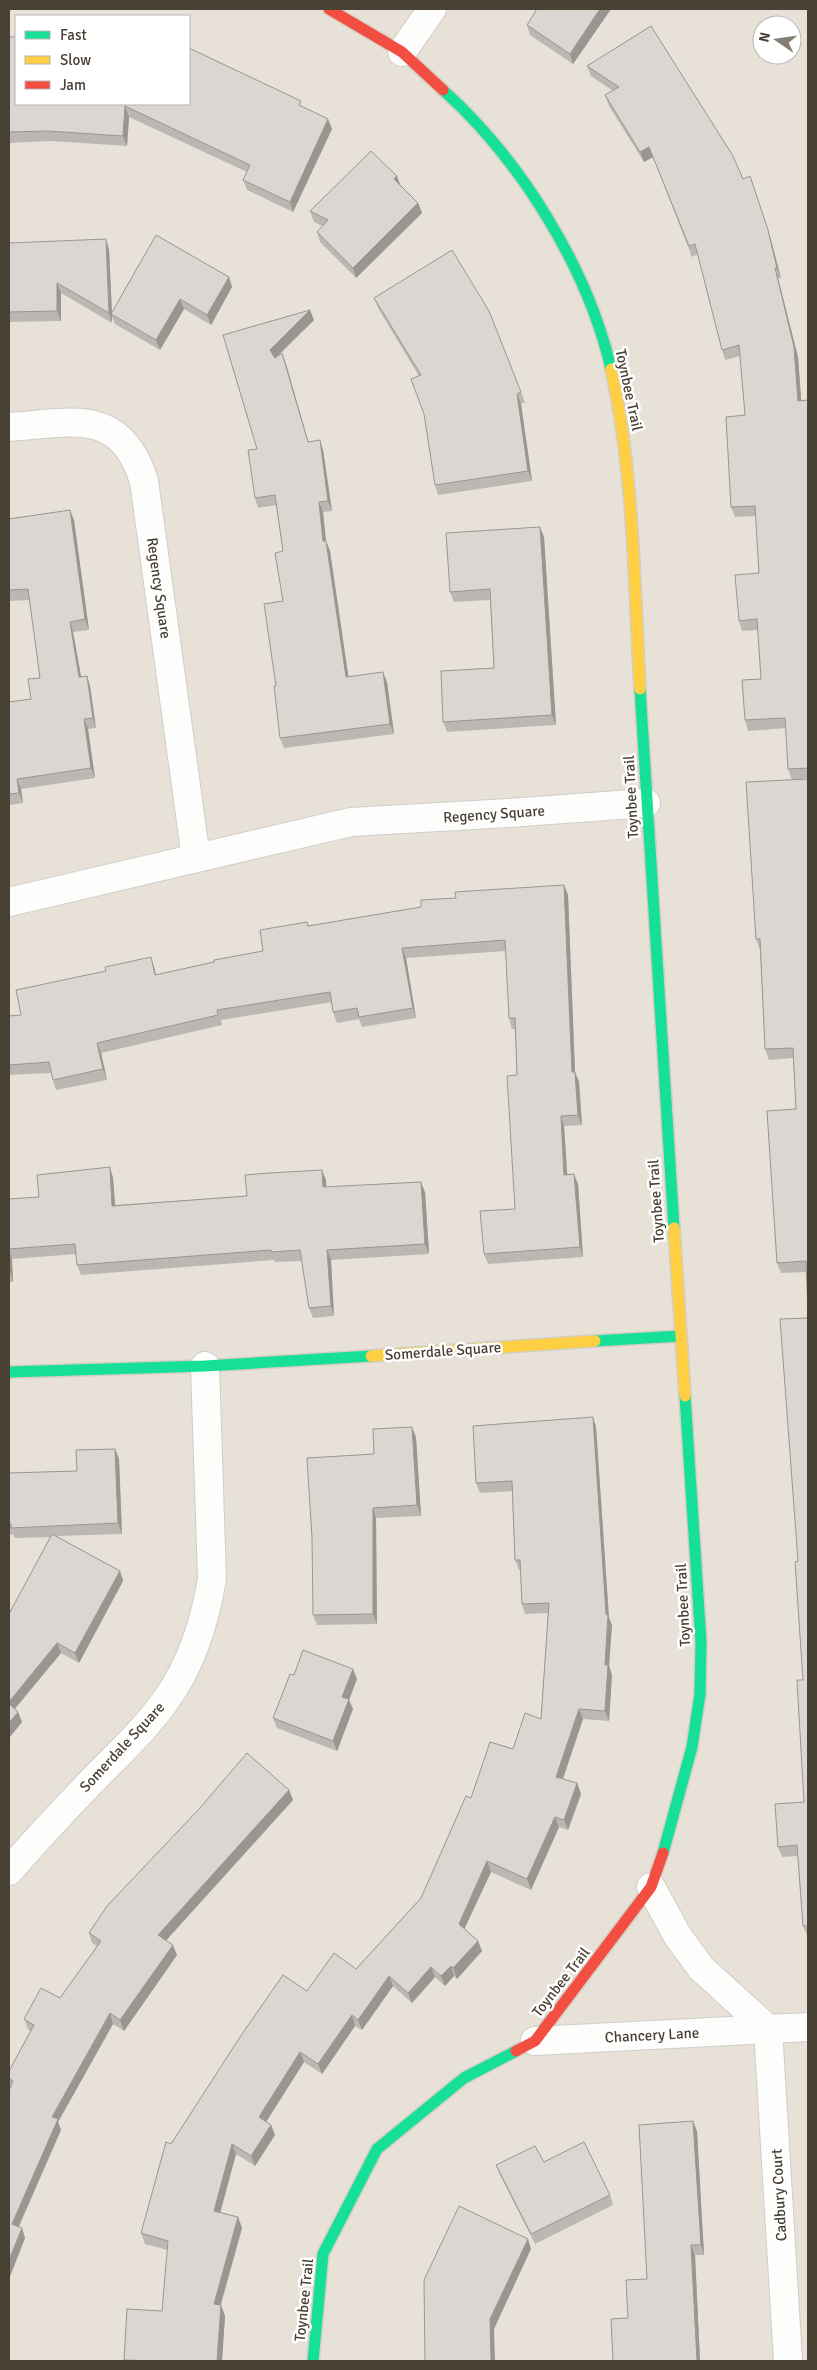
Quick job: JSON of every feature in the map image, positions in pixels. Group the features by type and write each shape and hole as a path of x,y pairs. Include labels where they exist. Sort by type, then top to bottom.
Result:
{"street":[{"name":"Toynbee Trail","path":"313,2361 323,2254 377,2149 464,2078 535,2041 651,1887 670,1831 692,1747 700,1694 700,1642 646,802 629,501 621,414 608,356 590,305 563,245 522,177 466,110 402,52 328,9"},
{"path":"402,52 432,9"},
{"name":"Regency Square","path":"9,427 88,423 109,429 124,442 136,459 144,481 196,858"},
{"name":"Regency Square","path":"9,902 351,822 509,814 646,802"},
{"name":"Somerdale Square","path":"9,1372 205,1366 680,1336"},
{"name":"Somerdale Square","path":"9,1871 48,1826 136,1736 167,1699 198,1637 208,1603 212,1579 205,1366"},
{"path":"651,1887 677,1935 700,1968 768,2029"},
{"name":"Chancery Lane","path":"535,2041 808,2027"},
{"name":"Cadbury Court","path":"768,2029 788,2361"}],"shaded area":[{"path":"9,9 808,9 808,2361 9,2361"}],"building":[{"path":"537,9 600,9 570,54 527,25"},
{"path":"651,26 733,156 743,179 750,176 768,230 794,347 798,401 808,400 808,768 788,769 785,718 745,720 742,680 761,679 757,619 739,621 735,575 759,573 755,506 731,507 726,417 745,415 739,345 722,350 695,244 689,246 649,147 640,152 605,95 619,87 587,66"},
{"path":"9,37 15,37 15,105 190,105 190,48 301,101 299,105 328,119 290,202 243,180 250,165 125,106 123,136 48,131 9,132"},
{"path":"371,151 397,176 394,179 418,203 353,268 317,232 328,220 310,211"},
{"path":"156,235 229,277 207,315 180,299 156,340 111,314"},
{"path":"106,239 109,313 57,283 57,311 9,312 9,243"},
{"path":"452,250 489,311 521,392 517,394 528,471 435,485 424,414 411,379 421,375 374,298"},
{"path":"310,310 270,350 275,358 282,353 308,442 320,440 328,501 319,502 323,541 326,541 346,677 383,672 390,724 280,738 274,686 276,686 264,604 283,601 275,553 283,551 275,495 255,498 248,450 257,449 223,335"},
{"path":"70,510 85,619 70,622 79,677 87,676 93,718 84,719 91,768 17,779 19,793 9,794 9,702 31,699 28,679 40,678 28,589 9,590 9,519"},
{"path":"540,527 552,715 443,722 441,671 494,668 490,589 450,592 446,533"},
{"path":"808,779 808,1313 806,1261 777,1263 767,1111 796,1109 793,1048 765,1049 760,939 756,939 746,782"},
{"path":"564,885 572,1072 575,1072 578,1115 561,1116 564,1175 574,1174 580,1247 484,1254 480,1211 515,1209 507,1076 517,1075 515,1018 509,1018 505,940 402,948 413,1008 359,1017 357,1008 333,1012 330,992 217,1010 218,1015 97,1043 103,1069 53,1080 49,1062 9,1065 9,1016 21,1015 16,990 106,971 105,967 151,957 155,975 214,962 214,960 263,951 260,930 307,922 308,926 421,907 421,900 456,898 455,892"},
{"path":"110,1167 112,1206 247,1196 245,1175 269,1173 322,1170 323,1187 421,1182 425,1244 327,1250 331,1306 309,1308 300,1250 271,1252 271,1250 77,1265 75,1244 9,1249 9,1199 39,1197 37,1175"},
{"path":"808,1318 808,1926 803,1926 797,1845 778,1847 775,1804 804,1802 797,1680 803,1680 795,1562 798,1561 780,1319"},
{"path":"593,1417 606,1614 608,1615 605,1665 608,1665 605,1711 579,1709 556,1777 577,1783 564,1820 555,1817 527,1879 487,1861 459,1924 478,1941 453,1968 451,1966 441,1976 431,1967 408,1993 389,1976 358,2020 352,2015 318,2064 300,2052 259,2117 271,2125 251,2156 232,2144 214,2211 238,2217 214,2304 221,2305 217,2361 124,2360 127,2309 162,2311 168,2241 141,2233 166,2142 171,2144 242,2034 283,1975 307,1991 334,1953 356,1969 421,1898 466,1796 471,1798 490,1742 513,1749 525,1713 541,1719 549,1603 522,1604 520,1560 515,1560 512,1481 476,1483 473,1426"},
{"path":"412,1427 417,1505 373,1508 373,1614 313,1615 312,1538 307,1458 374,1454 373,1429"},
{"path":"115,1449 118,1523 11,1528 11,1524 9,1524 9,1473 77,1471 76,1450"},
{"path":"52,1534 120,1571 75,1653 57,1643 9,1702 9,1614"},
{"path":"303,1650 353,1669 342,1697 349,1699 333,1741 273,1718 290,1674 294,1675"},
{"path":"9,1704 18,1712 9,1723"},
{"path":"247,1753 289,1790 158,1935 173,1945 120,2020 110,2013 52,2117 58,2119 12,2224 22,2228 9,2260 9,2091 13,2081 9,2078 9,2071 34,2025 24,2019 41,1988 60,1998 101,1941 89,1933 107,1906 199,1809"},
{"path":"693,2121 701,2245 691,2245 697,2361 613,2361 611,2319 628,2318 626,2280 647,2279 639,2125"},
{"path":"584,2142 610,2195 531,2234 496,2165 535,2146 544,2162"},
{"path":"459,2206 528,2239 490,2319 491,2361 425,2361 424,2280"}],"traffic: fast":[{"path":"443,90 498,148 524,182 547,218 586,292 611,369"},
{"path":"640,689 674,1228"},
{"path":"595,1341 680,1336"},
{"path":"9,1372 205,1366 371,1356"},
{"path":"663,1853 692,1747 700,1694 701,1642 685,1396"},
{"path":"313,2361 323,2254 377,2149 464,2078 516,2051"}],"traffic: slow":[{"path":"611,369 619,408 629,488 640,689"},
{"path":"674,1228 685,1396"},
{"path":"371,1356 595,1341"}],"traffic: jam":[{"path":"329,9 402,52 443,90"},
{"path":"516,2051 535,2041 651,1887 663,1853"}]}
